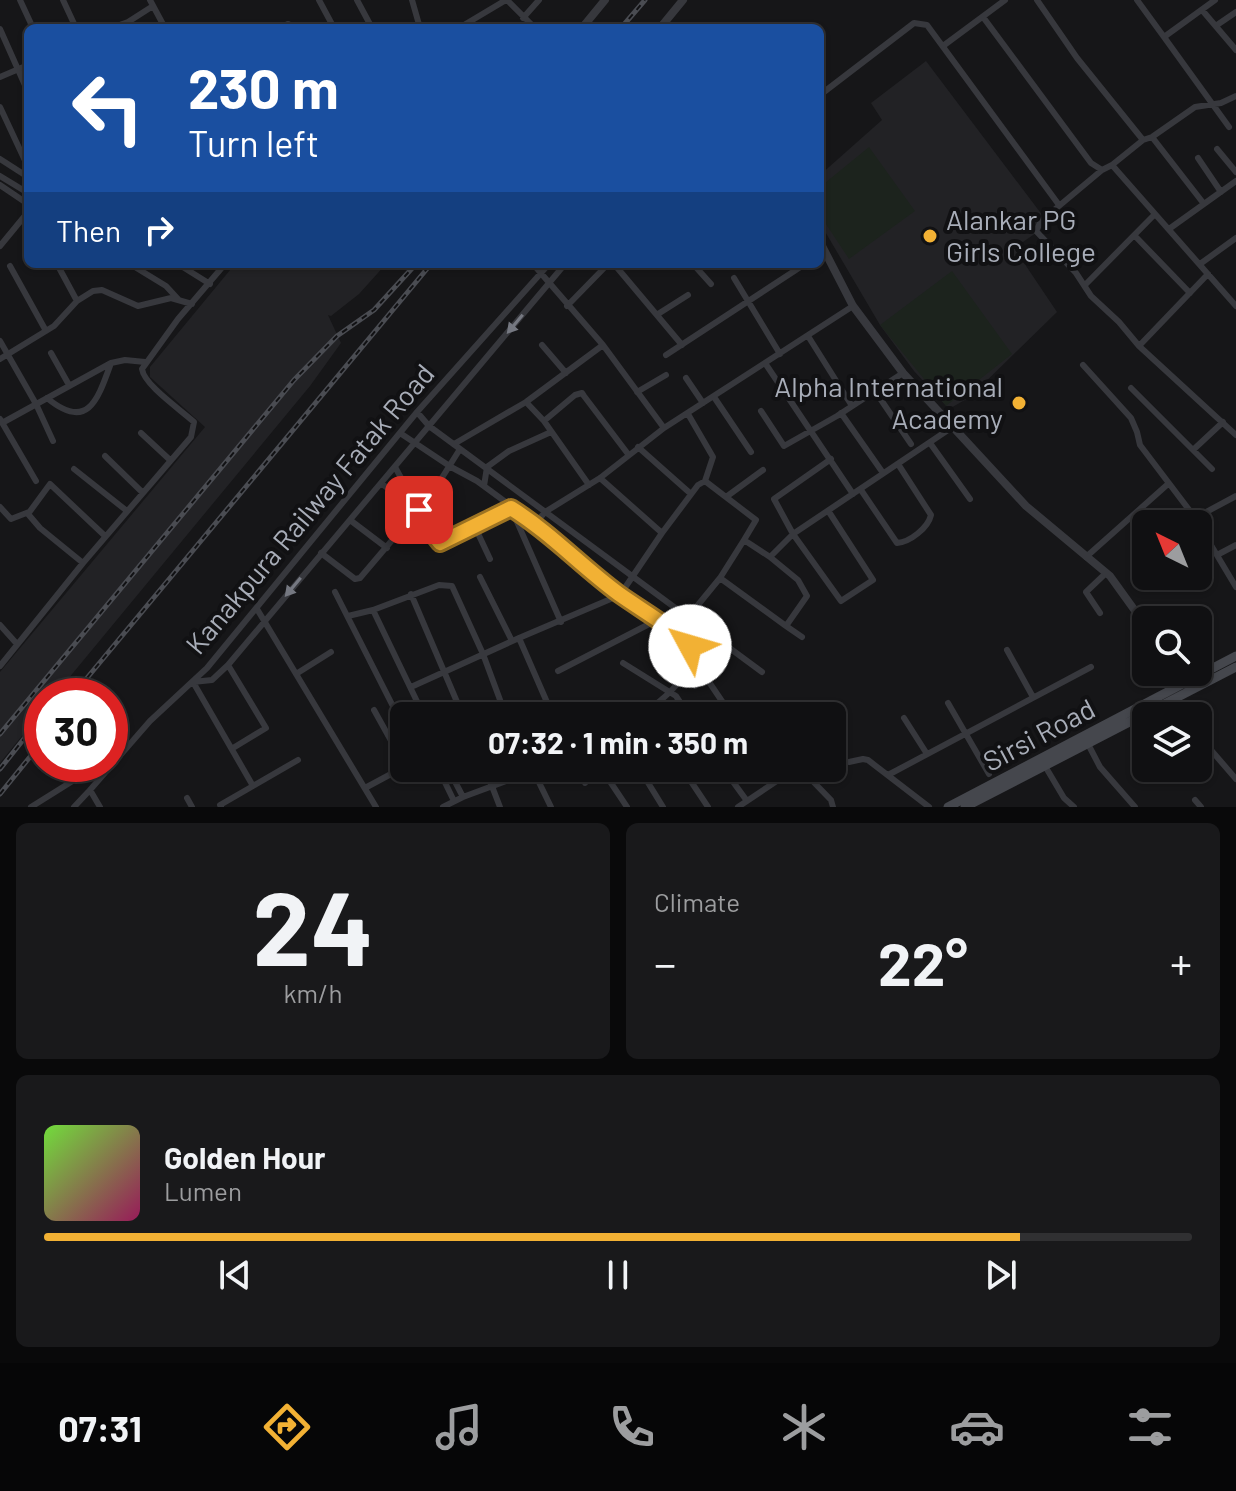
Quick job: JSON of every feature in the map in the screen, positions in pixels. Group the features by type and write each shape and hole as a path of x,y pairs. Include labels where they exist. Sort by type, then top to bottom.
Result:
{"main road":[{"name":"Sirsi Road","path":"965,807 1187,687 1236,656"},
{"name":"Sirsi Road","path":"1169,702 1187,687 1236,667"},
{"name":"Sirsi Road","path":"948,807 1132,719"}],"street":[{"path":"20,0 31,24"},
{"path":"63,0 74,24"},
{"path":"319,0 332,24"},
{"path":"357,0 370,24"},
{"path":"412,0 419,24"},
{"path":"466,24 506,0 530,24"},
{"path":"523,18 539,0"},
{"path":"585,24 605,0"},
{"path":"663,24 683,0"},
{"path":"943,46 1005,0"},
{"path":"1037,0 1077,58 1143,140"},
{"path":"1137,0 1229,127"},
{"path":"1164,37 1215,0"},
{"path":"122,24 152,3 163,24"},
{"path":"1202,10 1236,50"},
{"path":"1217,25 1236,12"},
{"path":"983,17 1079,150 1102,170"},
{"path":"824,92 914,23 927,25 1059,205"},
{"path":"0,29 24,83"},
{"path":"0,77 24,67"},
{"path":"1236,96 1221,103 1195,107 1143,140 1059,205 1038,224 1036,231 1139,346 1236,435"},
{"path":"0,107 24,158"},
{"path":"1152,137 1204,204"},
{"path":"1217,149 1233,162 1236,172"},
{"path":"1198,158 1221,192"},
{"path":"0,159 24,174"},
{"path":"1112,165 1234,300"},
{"path":"0,176 24,191"},
{"path":"1169,229 1236,181"},
{"path":"0,185 24,201"},
{"path":"1085,285 1155,214"},
{"path":"0,246 24,217"},
{"path":"1135,236 1190,293"},
{"path":"1200,264 1236,238"},
{"path":"824,256 853,306 903,373 1026,506 1106,573 1132,607"},
{"path":"10,266 46,331"},
{"path":"59,268 77,301"},
{"path":"137,268 166,286 178,299 192,304"},
{"path":"184,268 210,284"},
{"path":"0,666 105,536 191,437 194,422 142,375 145,362 222,268"},
{"path":"538,268 603,345 664,428"},
{"name":"Kanakpura Railway Fatak Road","path":"193,682 257,609 417,412 546,268"},
{"name":"Kanakpura Railway Fatak Road","path":"193,682 212,680 228,665 562,268"},
{"path":"567,306 604,268"},
{"path":"618,268 682,345"},
{"path":"697,268 711,284"},
{"path":"666,355 799,268"},
{"path":"1139,346 1208,274"},
{"path":"734,278 780,354"},
{"path":"0,359 46,331 77,301 96,290 138,306 178,299"},
{"path":"658,314 688,295"},
{"path":"535,524 545,512 600,478 664,428 853,306"},
{"path":"808,336 852,406"},
{"path":"0,341 53,441"},
{"path":"542,345 566,373"},
{"path":"321,553 358,579 418,512 451,467 457,446 526,402 603,345"},
{"path":"51,353 69,385"},
{"path":"36,481 1,421 111,363 125,360 145,362"},
{"path":"47,398 65,411 89,409 98,398 111,363"},
{"path":"765,363 853,494"},
{"path":"1083,365 1131,418 1140,445 1189,510"},
{"path":"761,411 784,446 903,373"},
{"path":"637,392 666,375"},
{"path":"686,378 703,403"},
{"path":"1131,388 1212,469"},
{"path":"875,391 911,444"},
{"path":"544,421 575,395 582,393 628,454"},
{"path":"714,397 751,452"},
{"path":"526,402 544,421 589,485"},
{"path":"417,412 429,426 762,672"},
{"path":"841,413 883,473"},
{"path":"411,687 620,595 691,494 705,481 713,457 688,414"},
{"path":"1193,450 1223,422"},
{"path":"770,557 793,534 954,426"},
{"path":"484,486 487,469 509,451 551,432"},
{"path":"141,433 170,460"},
{"path":"400,433 484,486 620,595 637,604 690,646 691,664 660,702"},
{"path":"930,443 970,499"},
{"path":"638,447 691,494"},
{"path":"105,456 142,492"},
{"path":"829,512 873,580 841,601 793,534 774,499 831,459"},
{"path":"861,490 897,543 908,540 926,525 931,515 898,464"},
{"path":"395,467 418,512 440,543 511,508"},
{"path":"74,469 127,511"},
{"path":"726,497 763,470"},
{"path":"600,478 662,533"},
{"path":"675,633 720,578 756,520 705,481"},
{"path":"381,483 418,512"},
{"path":"0,507 11,519 29,512 50,484 105,536"},
{"path":"1086,557 1168,484"},
{"path":"1210,510 1236,496"},
{"path":"511,508 561,622"},
{"path":"29,512 40,528 83,563"},
{"path":"350,520 387,548"},
{"path":"475,527 490,559"},
{"path":"744,540 798,580 807,596 786,626"},
{"path":"1217,555 1236,545"},
{"path":"1212,547 1236,587"},
{"path":"1100,613 1086,592 1106,573"},
{"path":"480,577 546,702"},
{"path":"720,578 802,637"},
{"path":"348,616 439,585 455,588 501,702"},
{"path":"335,592 391,702"},
{"path":"411,594 457,702"},
{"path":"257,609 376,807"},
{"path":"373,610 418,702"},
{"path":"558,671 657,620"},
{"path":"0,625 17,644"},
{"path":"1007,650 1033,697"},
{"path":"296,674 331,652"},
{"path":"623,663 670,693 677,702"},
{"path":"228,665 266,728 233,748"},
{"path":"888,775 1091,667"},
{"path":"681,678 695,686 707,679 723,702"},
{"path":"74,807 150,721 193,682 253,786"},
{"path":"948,703 989,774"},
{"path":"374,710 390,740"},
{"path":"904,718 927,754"},
{"path":"1090,739 1100,767 1135,807"},
{"path":"1212,751 1236,779"},
{"path":"219,806 298,760"},
{"path":"849,762 868,760 929,807"},
{"path":"1045,766 1064,798 1074,807"},
{"path":"365,788 390,774"},
{"path":"31,807 71,782"},
{"path":"445,782 454,801"},
{"path":"455,782 463,797"},
{"path":"491,782 500,807"},
{"path":"443,807 506,782"},
{"path":"540,782 551,807"},
{"path":"610,782 627,807"},
{"path":"648,782 663,807"},
{"path":"691,782 708,807"},
{"path":"733,782 747,801"},
{"path":"738,807 775,782"},
{"path":"812,782 831,800 833,807"},
{"path":"90,790 100,807"},
{"path":"187,798 192,807"},
{"path":"1195,800 1201,807"}],"shaded area":[{"name":"Alankar PG Girls College","path":"926,61 1049,224 1014,248 1057,312 970,397 949,409 914,371 880,325 824,230 824,171 882,120 871,103"},
{"path":"869,147 915,211 849,259 824,221 824,184"},
{"path":"232,268 382,268 359,294 331,316 328,315 341,343 310,386 69,678 24,678 24,733 0,763 0,672 205,427 150,377 150,367"},
{"path":"952,271 1012,354 946,406 880,325"}],"railway":[{"path":"624,24 645,0"},
{"path":"0,734 294,380 337,336 374,310 412,268"},
{"path":"87,678 428,268"},
{"path":"0,769 24,739"},
{"path":"0,794 24,764"}],"place":[{"name":"Alankar PG Girls College","path":"930,236"},
{"name":"Alpha International Academy","path":"1019,403"}],"route":[{"path":"419,510 416,513 435,540 444,543 511,508 557,540 620,595 637,604 690,646"}]}
